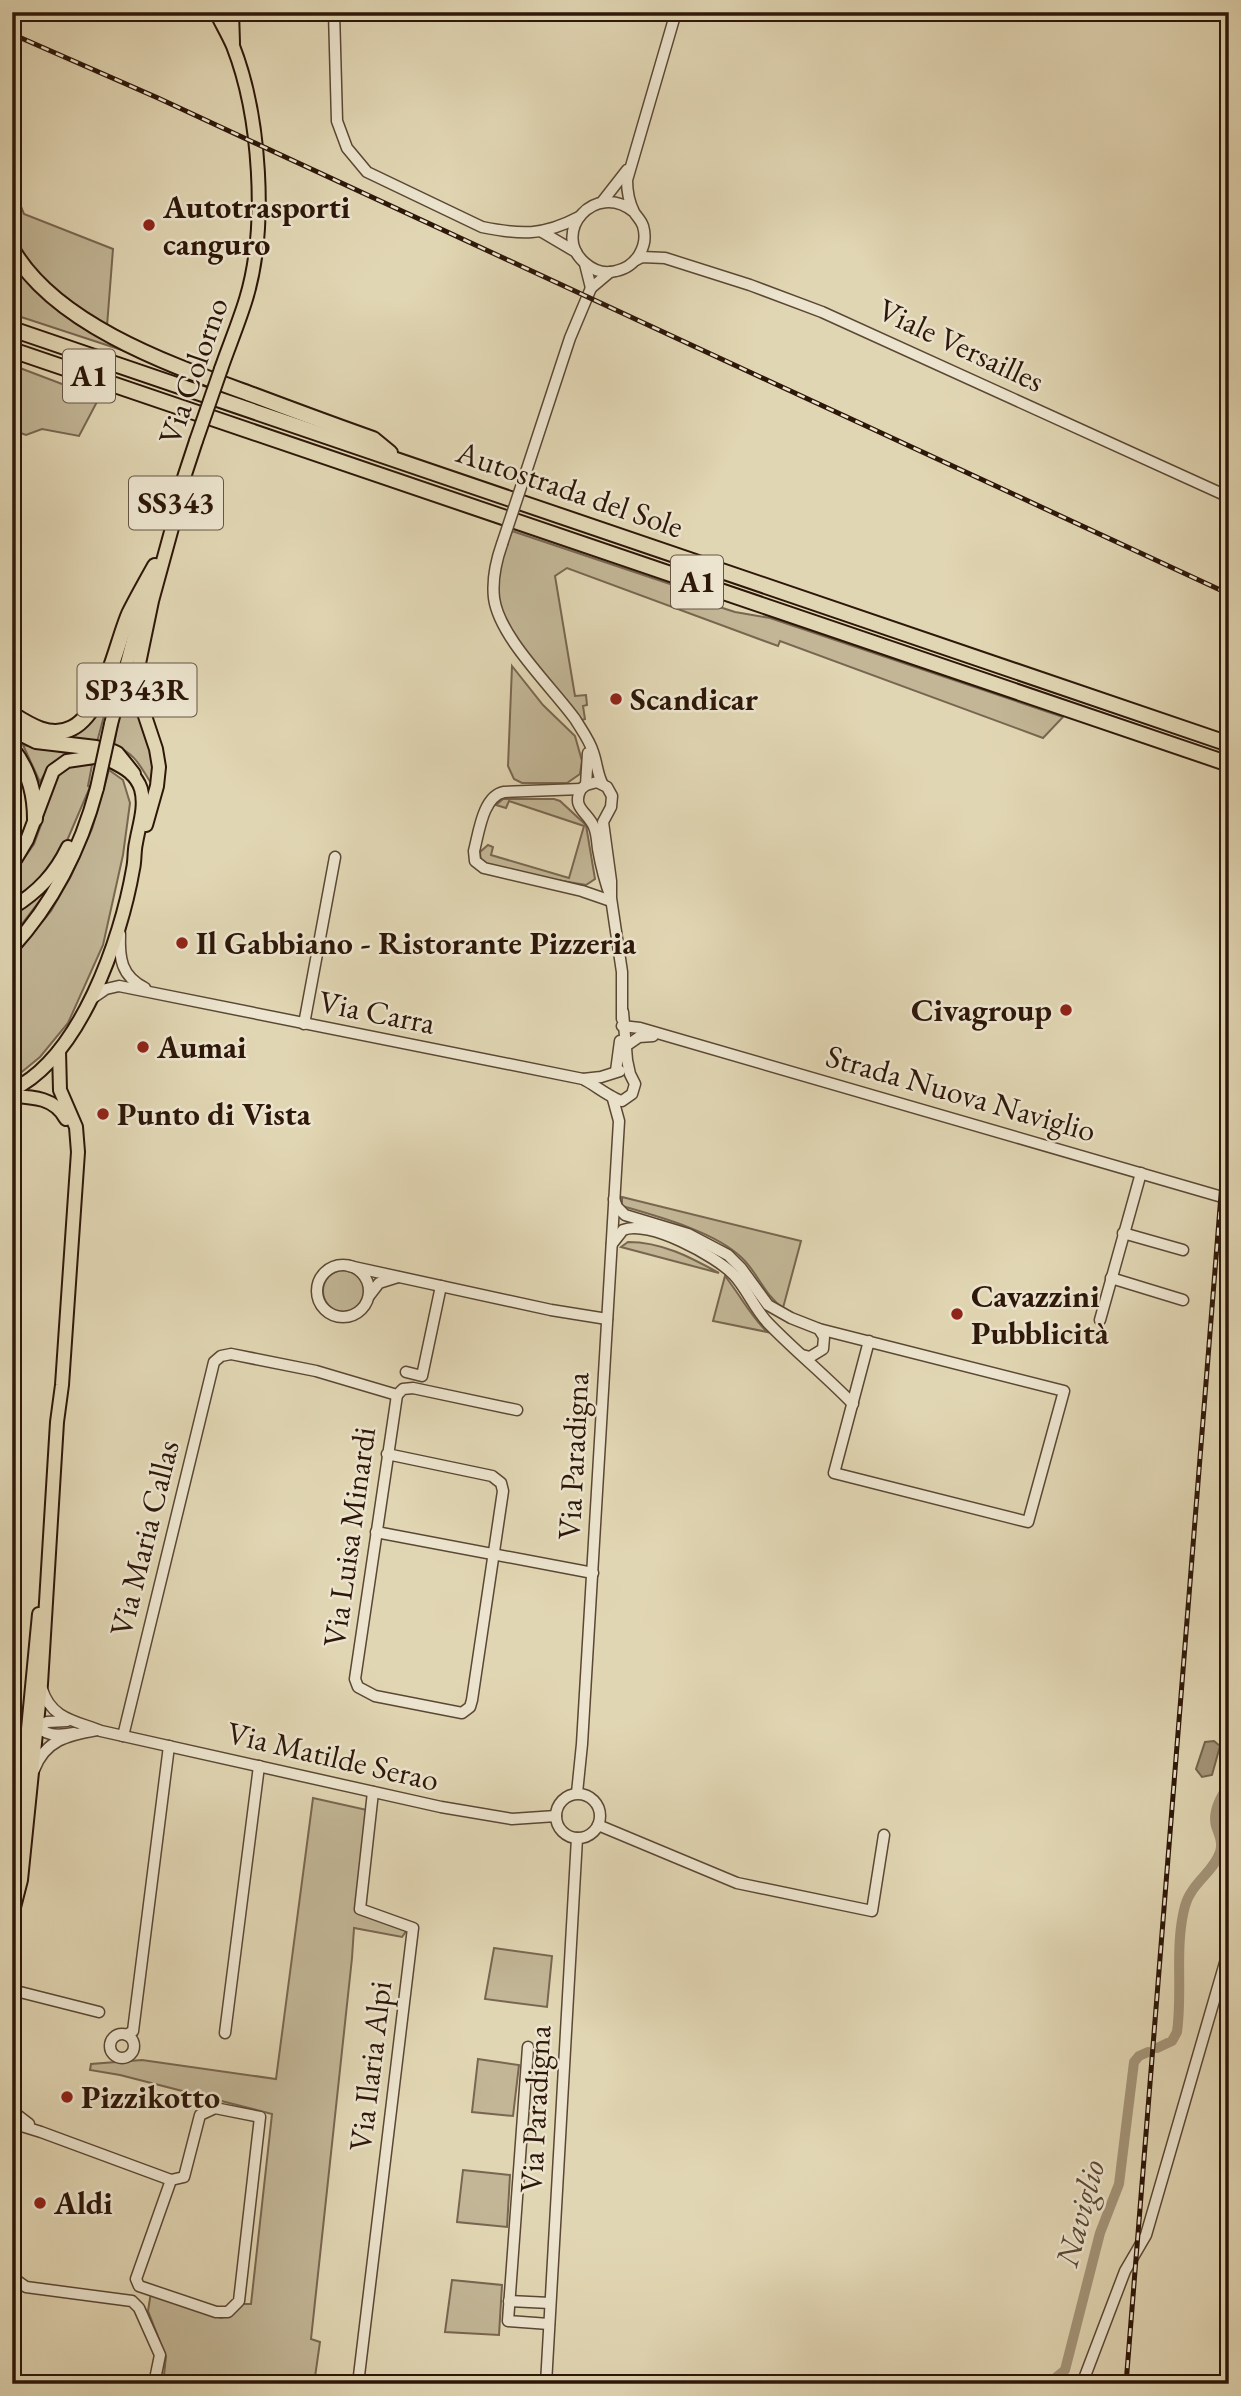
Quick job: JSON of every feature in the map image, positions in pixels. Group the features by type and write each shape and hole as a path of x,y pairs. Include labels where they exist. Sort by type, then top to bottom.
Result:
{"highway":[{"path":"12,248 20,262 63,306 112,335 170,365 373,439 396,459"},
{"name":"Autostrada del Sole","path":"12,329 1229,744"},
{"name":"Autostrada del Sole","path":"12,350 1229,764"},
{"path":"12,714 31,727 42,730 64,731 82,721 100,691 130,614 155,566"},
{"path":"12,729 36,741 95,753"},
{"path":"12,749 30,780 35,819"},
{"path":"112,757 117,754 133,774"}],"main road":[{"name":"Via Colorno","path":"216,12 233,46"},
{"name":"Via Colorno","path":"95,792 136,624 246,298 258,228 259,201 252,125 233,46 232,12"},
{"name":"SP343R","path":"12,1090 37,1073 59,1051 90,1000 124,905 158,786 156,749 138,695 137,673 157,582 172,530 174,509"},
{"name":"SP343R","path":"12,865 35,819 52,771 67,761 95,753"},
{"name":"SP343R","path":"133,774 140,788 142,802 133,869"},
{"path":"12,908 36,891 52,875 95,792"},
{"path":"12,948 40,914 60,882 80,840 95,792"},
{"path":"15,1899 14,1881 35,1648 48,1555 78,1145 76,1127 60,1090 59,1051"},
{"path":"12,1096 32,1097 54,1104 66,1117 71,1134 56,1346 57,1413"},
{"path":"12,1915 21,1880 33,1774 49,1580 48,1555"}],"street":[{"path":"334,12 337,121 347,148 367,172 482,227 524,233 542,232 559,227 589,207 602,202 620,203 634,212"},
{"path":"542,232 595,270 610,272 627,268 636,260 643,248 644,234 643,226 627,194 629,166 676,12"},
{"path":"602,202 629,166"},
{"path":"579,216 573,234 579,256 587,266 591,288"},
{"path":"644,234 646,240 665,258"},
{"name":"Viale Versailles","path":"636,260 642,257 665,258 774,294 858,327 1229,497"},
{"path":"610,272 591,288 570,338 502,544 494,589 499,617 509,635 568,710 594,752 602,783 611,791 613,802 603,822 622,972 623,1026 630,1074 635,1081 635,1087 626,1099 619,1121"},
{"path":"584,735 589,765 577,800 578,806 593,823 596,831 603,874 611,899"},
{"path":"602,783 591,782 583,787 496,794 489,803 474,857 484,868 611,899"},
{"path":"586,815 598,817 608,812"},
{"path":"304,1024 335,856"},
{"name":"Via Carra","path":"124,905 120,932 120,962 125,973 136,983 161,995"},
{"name":"Via Carra","path":"90,1000 106,989 119,986 583,1079 614,1072"},
{"path":"619,1121 606,1082 614,1072 623,1026"},
{"name":"Strada Nuova Naviglio","path":"623,1026 640,1028 1229,1199"},
{"name":"Strada Nuova Naviglio","path":"626,1046 644,1035 678,1039"},
{"path":"614,1072 630,1074"},
{"name":"Via Carra","path":"583,1079 610,1095"},
{"path":"610,1095 626,1099"},
{"name":"Via Paradigna","path":"577,1793 593,1573 619,1121"},
{"path":"1100,1320 1140,1173"},
{"path":"614,1199 615,1205 624,1214 688,1234 728,1255 768,1305 791,1318 819,1329 869,1340 1064,1391 1028,1522 834,1473 869,1340"},
{"path":"611,1248 620,1233 629,1228 637,1228 668,1237 710,1256 733,1274 763,1317 853,1404"},
{"path":"1122,1233 1183,1250"},
{"path":"399,1277 379,1283 360,1311 349,1317 335,1316 322,1305 317,1288 322,1276 337,1266 349,1266 607,1320"},
{"path":"349,1266 357,1269 366,1278 369,1297"},
{"path":"1111,1278 1183,1300"},
{"path":"406,1372 422,1376 441,1286"},
{"path":"802,1355 810,1357 823,1349 824,1337 819,1329"},
{"name":"Via Maria Callas","path":"123,1735 214,1362 221,1356 231,1354 316,1371 397,1395"},
{"path":"397,1395 403,1389 413,1388 517,1410"},
{"name":"Via Luisa Minardi","path":"397,1395 355,1679 358,1687 375,1696 454,1712 462,1713 470,1707 494,1553"},
{"path":"387,1454 492,1476 501,1483 503,1491 494,1553"},
{"path":"376,1532 593,1573"},
{"path":"22,1785 29,1763 32,1733 37,1728 33,1719 37,1676 35,1648"},
{"name":"Via Matilde Serao","path":"41,1684 43,1694 52,1708 75,1728"},
{"name":"Via Matilde Serao","path":"37,1728 53,1721 441,1807 512,1819 556,1816"},
{"path":"33,1774 36,1764 48,1749 75,1728"},
{"path":"127,2035 132,2034 134,2025 169,1746"},
{"path":"225,2033 259,1766"},
{"name":"Via Ilaria Alpi","path":"358,2384 413,1928 360,1909 373,1792"},
{"path":"577,1793 591,1798 597,1805 600,1816 592,1833 577,1838 561,1829 556,1816 559,1804 568,1795 577,1793"},
{"path":"598,1825 737,1883 872,1911 884,1835"},
{"name":"Via Paradigna","path":"546,2384 577,1838"},
{"path":"1082,2384 1125,2271 1146,2235 1229,1950"},
{"path":"12,1990 99,2012"},
{"path":"528,2047 508,2321 549,2324"},
{"path":"12,2123 170,2180 184,2177 200,2115 215,2108 260,2117 239,2301 228,2312 216,2312 139,2286 136,2279 170,2180"},
{"path":"12,2111 41,2132"},
{"path":"16,2280 26,2287 132,2301 139,2308 160,2355 154,2384"},
{"path":"509,2301 550,2303"}],"shaded area":[{"path":"12,185 24,214 113,249 107,326 64,301 28,265 12,239"},
{"path":"12,260 27,280 65,315 143,357 12,314"},
{"path":"12,365 99,398 79,436 42,429 26,435 12,430"},
{"path":"512,531 676,586 707,603 735,612 770,618 1063,717 1043,738 780,641 778,646 567,568 555,576 575,696 586,695 587,705 583,706 585,719 582,720 531,661 509,627 502,610 498,577"},
{"path":"133,664 132,692 151,750 154,773 151,783 133,757 114,745"},
{"path":"512,666 543,705 575,736 582,761 580,774 567,783 522,783 514,779 508,766"},
{"path":"115,675 97,742 55,737 61,735"},
{"path":"23,745 68,754 49,766 40,782"},
{"path":"92,765 90,787 66,843 48,873 12,903 12,876 34,844 53,778 64,767"},
{"path":"109,770 123,780 130,803 123,855 103,945 68,1023 40,1057 12,1080 12,959 51,911 71,876 92,829"},
{"path":"503,799 560,801 586,825 595,879 586,885 492,869 481,861 480,852 488,845 493,847 491,855 569,878 584,826 509,801 506,808 496,805"},
{"path":"44,895 12,937 12,913"},
{"path":"622,1197 801,1241 783,1308 771,1297 748,1264 731,1249 685,1226 622,1206"},
{"path":"628,1242 664,1248 719,1273 621,1247"},
{"path":"344,1270 359,1276 365,1291 359,1306 344,1312 329,1306 323,1291 329,1276"},
{"path":"725,1276 755,1319 767,1332 713,1321"},
{"path":"1214,1741 1220,1746 1212,1775 1202,1777 1196,1769 1205,1742"},
{"path":"313,1798 367,1810 355,1911 407,1930 402,1937 354,1928 311,2339 320,2342 314,2384 163,2384 166,2357 148,2311 151,2292 221,2318 232,2315 242,2304 251,2304 272,2114 120,2075 90,2070 91,2064 142,2060 276,2079"},
{"path":"494,1948 552,1956 547,2007 485,1999"},
{"path":"478,2059 519,2065 513,2116 472,2112"},
{"path":"463,2170 510,2175 507,2227 457,2222"},
{"path":"452,2280 502,2285 499,2335 445,2332"}],"waterway":[{"name":"Naviglio","path":"1157,2048 1172,2041 1177,2032 1180,1937 1185,1906 1192,1891 1213,1866 1220,1852 1221,1842 1215,1815 1220,1799 1229,1785"},
{"name":"Naviglio","path":"1048,2384 1065,2370 1100,2233 1119,2184 1134,2062 1148,2052"}],"railway":[{"path":"12,34 158,98 1229,594"},
{"path":"1126,2384 1229,1095"}],"place":[{"name":"Autotrasporti canguro","path":"149,225"},
{"name":"Scandicar","path":"616,699"},
{"name":"Il Gabbiano - Ristorante Pizzeria","path":"182,943"},
{"name":"Civagroup","path":"1066,1010"},
{"name":"Aumai","path":"143,1047"},
{"name":"Punto di Vista","path":"103,1114"},
{"name":"Cavazzini Pubblicità","path":"957,1314"},
{"name":"Pizzikotto","path":"67,2097"},
{"name":"Aldi","path":"40,2203"}]}
